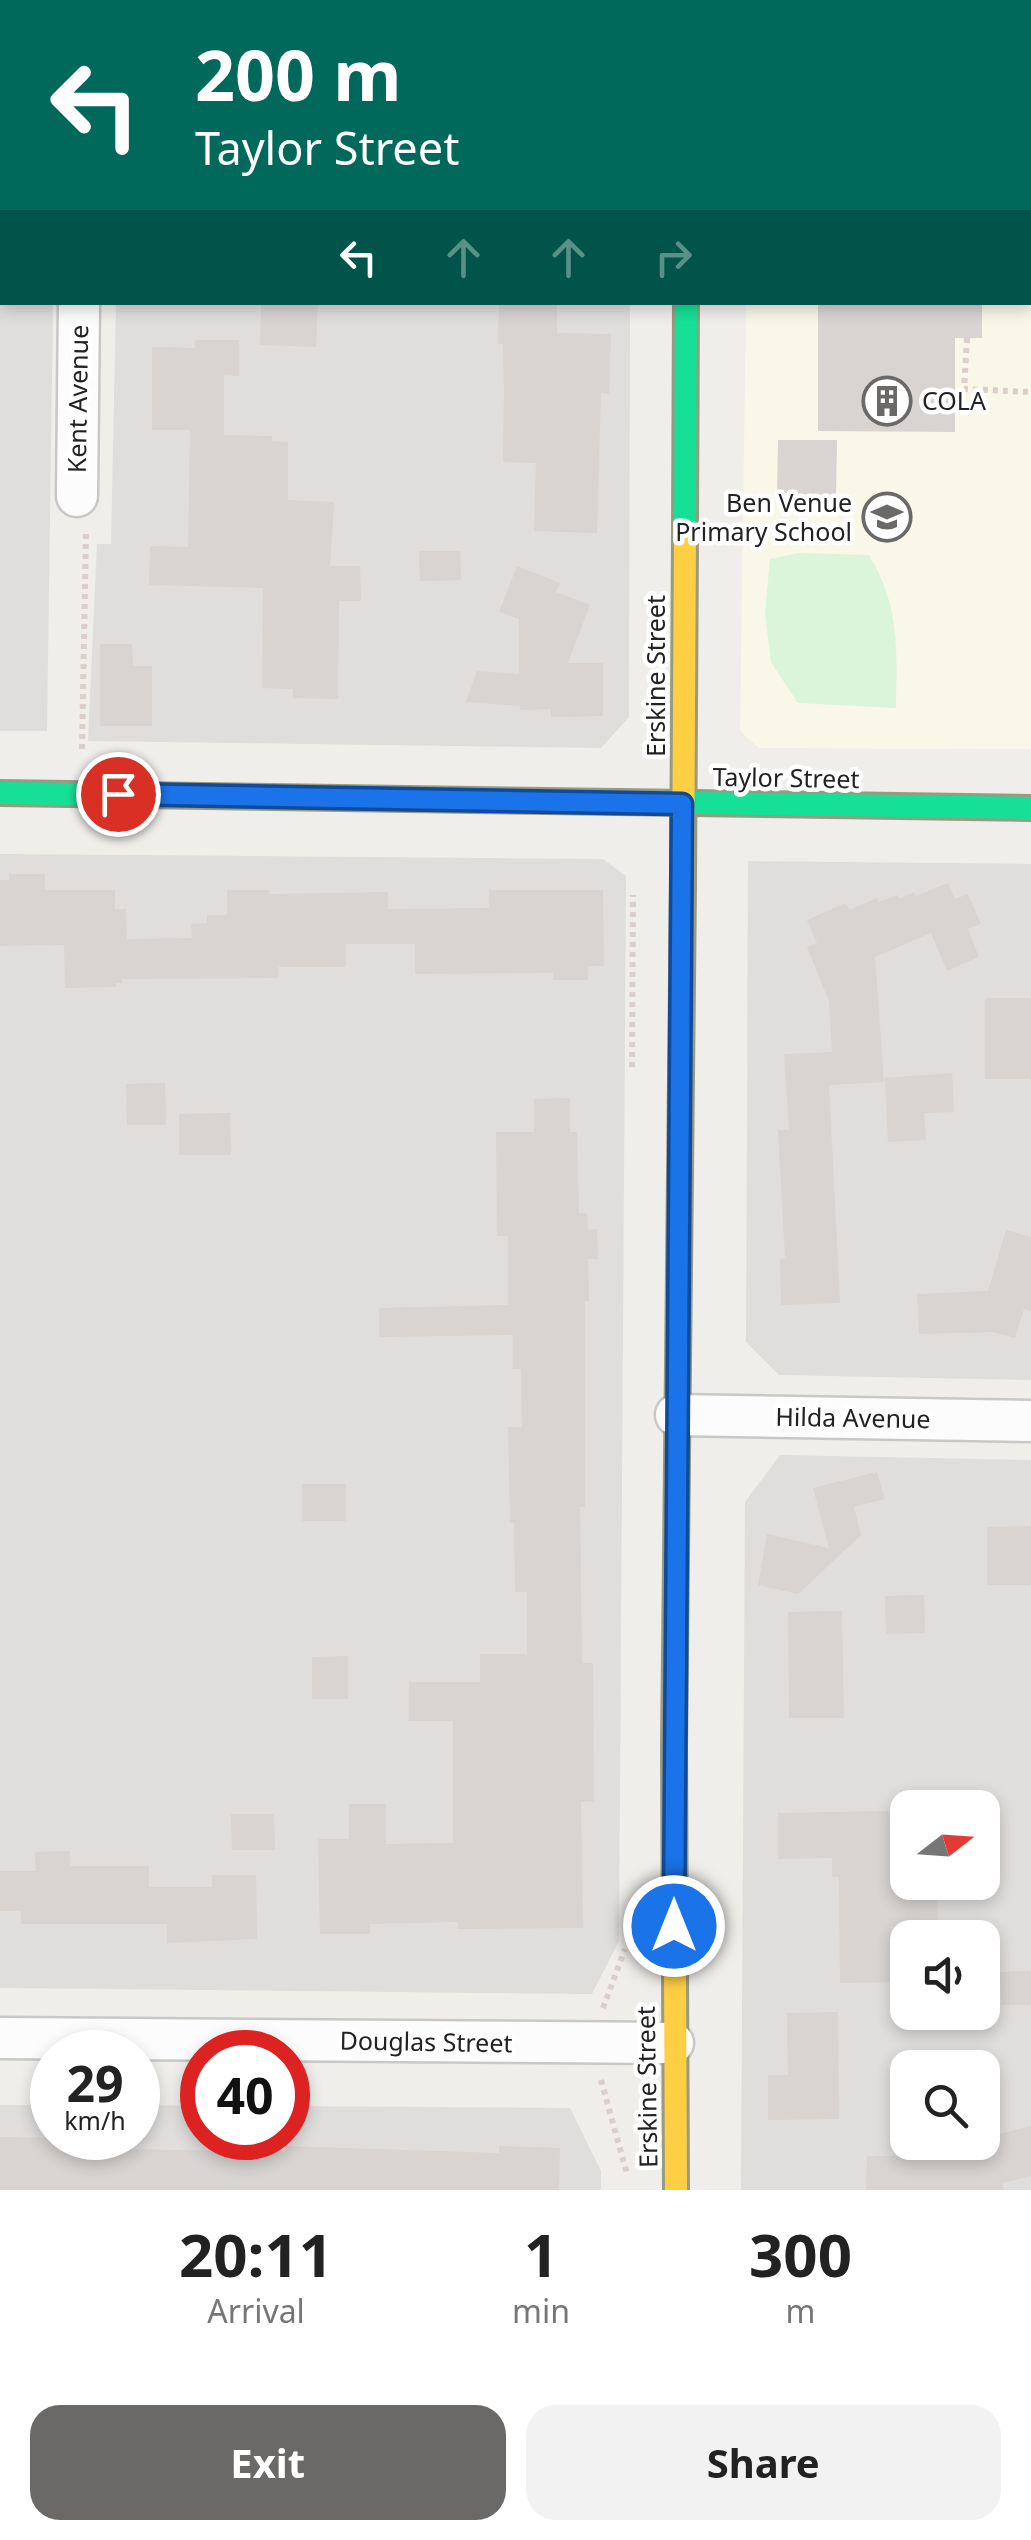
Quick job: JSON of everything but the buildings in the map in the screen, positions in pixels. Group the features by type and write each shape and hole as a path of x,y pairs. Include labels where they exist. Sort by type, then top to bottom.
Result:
{"street":[{"name":"Kent Avenue","path":"77,496 80,305"},
{"name":"Erskine Street","path":"676,2190 676,1415 686,305"},
{"name":"Taylor Street","path":"0,793 1031,808"},
{"name":"Hilda Avenue","path":"676,1415 1031,1421"},
{"name":"Douglas Street","path":"0,2038 673,2044"}],"path":[{"path":"967,338 964,390 1031,392"},
{"path":"81,761 88,537"},
{"name":"Erskine Street","path":"602,2017 630,1936"},
{"name":"Erskine Street","path":"600,2070 626,2170 626,2190"}],"shaded area":[{"path":"0,305 53,305 47,731 0,731"},
{"path":"116,305 630,305 629,717 601,748 88,741 97,544 111,544"},
{"name":"Ben Venue Primary School","path":"746,305 1031,305 1031,749 759,748 740,731"},
{"path":"0,854 603,859 626,876 619,1941 592,1994 0,1988"},
{"path":"748,861 1031,864 1031,1380 779,1375 746,1342"},
{"path":"780,1455 1031,1460 1031,2190 741,2190 745,1502"},
{"path":"0,2105 30,2105 30,2160 160,2160 160,2105 180,2106 180,2160 310,2160 310,2106 570,2108 601,2171 601,2190 0,2190"}],"green space":[{"path":"799,553 869,555 891,611 896,648 896,708 798,703 771,662 765,613 770,559"}],"traffic: fast":[{"path":"685,534 686,305"},
{"path":"0,793 1031,808"},
{"path":"674,1749 683,885"}],"traffic: slow":[{"path":"683,885 685,534"},
{"path":"674,1749 676,2190"}],"place":[{"name":"COLA","path":"887,401"},
{"name":"Ben Venue Primary School","path":"887,517"}],"route":[{"path":"118,794 682,804 674,1926"}]}
